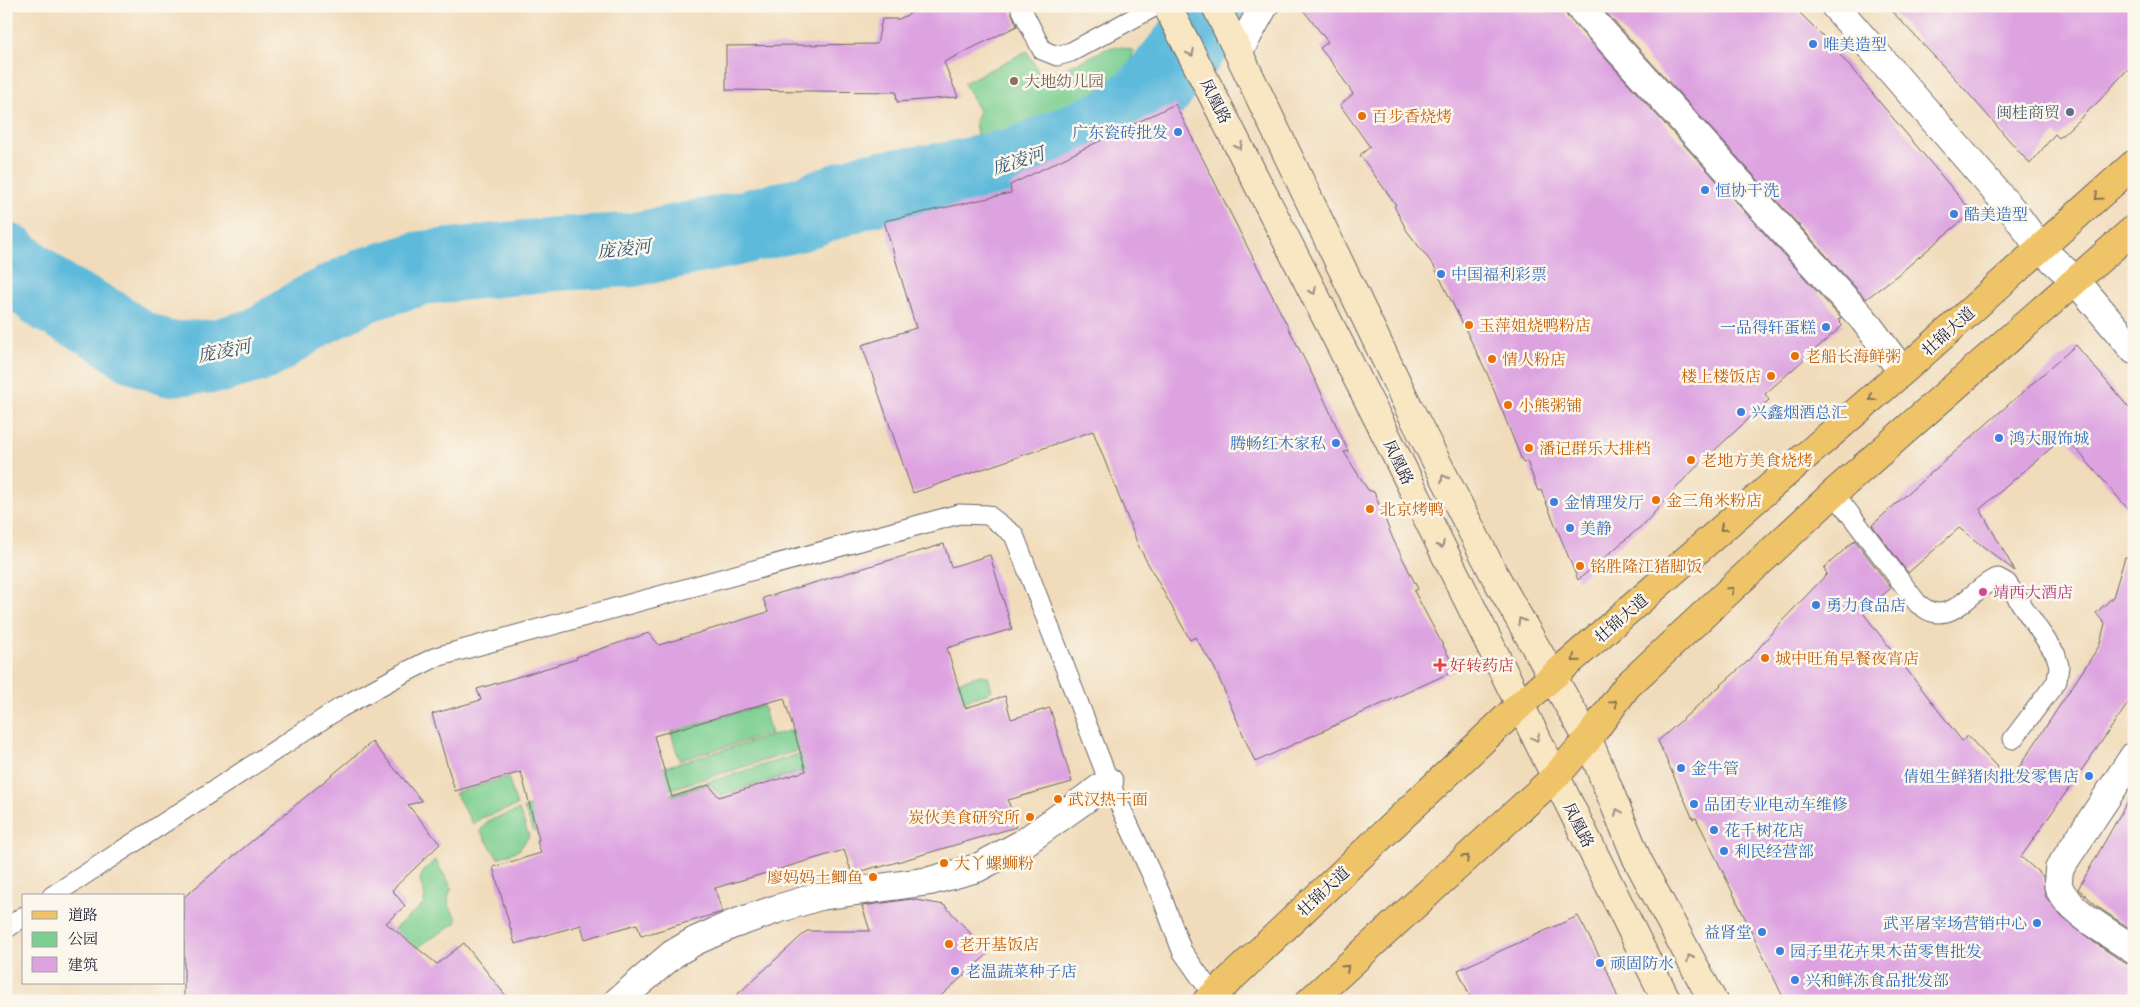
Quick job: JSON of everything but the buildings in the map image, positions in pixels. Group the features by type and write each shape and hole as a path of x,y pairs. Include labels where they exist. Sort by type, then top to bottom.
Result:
{"main road":[{"name":"凤凰路","path":"1166,11 1209,87 1384,432 1667,1001"},
{"name":"凤凰路","path":"1228,28 1410,410 1495,576 1588,739 1637,858 1713,1001"},
{"name":"壮锦大道","path":"1210,998 1520,705 1902,371 2134,164"},
{"path":"1310,1001 1554,777 1588,739 1627,686 1834,494 2134,228"}],"street":[{"path":"1228,28 1264,6"},
{"path":"1579,6 1864,320 1902,371"},
{"path":"1836,6 2013,211 2040,248 2076,281 2134,350"},
{"path":"2134,756 2059,868 2059,887 2068,901 2082,913 2134,950"},
{"path":"618,1001 673,954 695,941 731,925 820,896 930,880 977,868 1022,844 1109,782"}],"lane":[{"path":"1020,6 1042,50 1057,56 1071,52 1166,11"},
{"path":"1834,494 1918,604 1931,612 1945,613 1956,607 1990,580 1998,578 2007,584 2056,655 2059,666 2056,681 2013,739"},
{"path":"55,894 340,708 436,657 959,514 988,515 1014,535 1109,782 1161,895 1182,951 1210,998"},
{"path":"6,929 22,917"}],"green space":[{"path":"1111,47 1122,47 1134,51 1129,67 1128,80 1120,91 1098,107 1013,139 978,142 975,121 979,111 964,83 1027,51 1042,79"},
{"path":"981,675 988,676 992,690 989,693 544,827 534,832 524,808"},
{"path":"763,705 771,734 679,760 671,732"},
{"path":"806,752 810,769 720,795 710,784 636,808 616,810"},
{"path":"508,777 517,806 481,818 473,824 455,793"},
{"path":"519,810 529,836 519,850 498,858 480,831 488,821"},
{"path":"435,860 452,888 448,900 450,908 457,919 456,923 424,943 353,1001 323,987 423,905 425,898 420,880 426,868"}],"waterway":[{"name":"庞凌河","path":"6,260 52,297 105,325 135,346 168,359 218,356 261,344 311,312 365,285 422,268 555,254 632,250 797,215 867,190 948,179 1016,165 1120,121 1154,90 1221,6"}],"place":[{"name":"唯美造型","path":"1813,44"},
{"name":"大地幼儿园","path":"1014,81"},
{"name":"闽桂商贸","path":"2070,112"},
{"name":"百步香烧烤","path":"1362,116"},
{"name":"广东瓷砖批发","path":"1178,132"},
{"name":"恒协干洗","path":"1705,190"},
{"name":"酷美造型","path":"1954,214"},
{"name":"中国福利彩票","path":"1441,274"},
{"name":"玉萍姐烧鸭粉店","path":"1469,325"},
{"name":"一品得轩蛋糕","path":"1826,327"},
{"name":"老船长海鲜粥","path":"1795,356"},
{"name":"情人粉店","path":"1492,359"},
{"name":"楼上楼饭店","path":"1771,376"},
{"name":"小熊粥铺","path":"1508,405"},
{"name":"兴鑫烟酒总汇","path":"1741,412"},
{"name":"鸿大服饰城","path":"1999,438"},
{"name":"腾畅红木家私","path":"1336,443"},
{"name":"潘记群乐大排档","path":"1529,448"},
{"name":"老地方美食烧烤","path":"1691,460"},
{"name":"金三角米粉店","path":"1656,500"},
{"name":"金情理发厅","path":"1554,502"},
{"name":"北京烤鸭","path":"1370,509"},
{"name":"美静","path":"1570,528"},
{"name":"铭胜隆江猪脚饭","path":"1580,566"},
{"name":"靖西大酒店","path":"1983,592"},
{"name":"勇力食品店","path":"1816,605"},
{"name":"城中旺角早餐夜宵店","path":"1765,658"},
{"name":"好转药店","path":"1440,665"},
{"name":"金牛管","path":"1681,768"},
{"name":"倩姐生鲜猪肉批发零售店","path":"2089,776"},
{"name":"武汉热干面","path":"1058,799"},
{"name":"品团专业电动车维修","path":"1694,804"},
{"name":"炭伙美食研究所","path":"1030,817"},
{"name":"花千树花店","path":"1714,830"},
{"name":"利民经营部","path":"1724,851"},
{"name":"大丫螺蛳粉","path":"944,863"},
{"name":"廖妈妈土鲫鱼","path":"873,877"},
{"name":"武平屠宰场营销中心","path":"2037,923"},
{"name":"益肾堂","path":"1762,932"},
{"name":"老开基饭店","path":"949,944"},
{"name":"园子里花卉果木苗零售批发","path":"1780,951"},
{"name":"顽固防水","path":"1600,963"},
{"name":"老温蔬菜种子店","path":"955,971"},
{"name":"兴和鲜冻食品批发部","path":"1795,980"}]}
